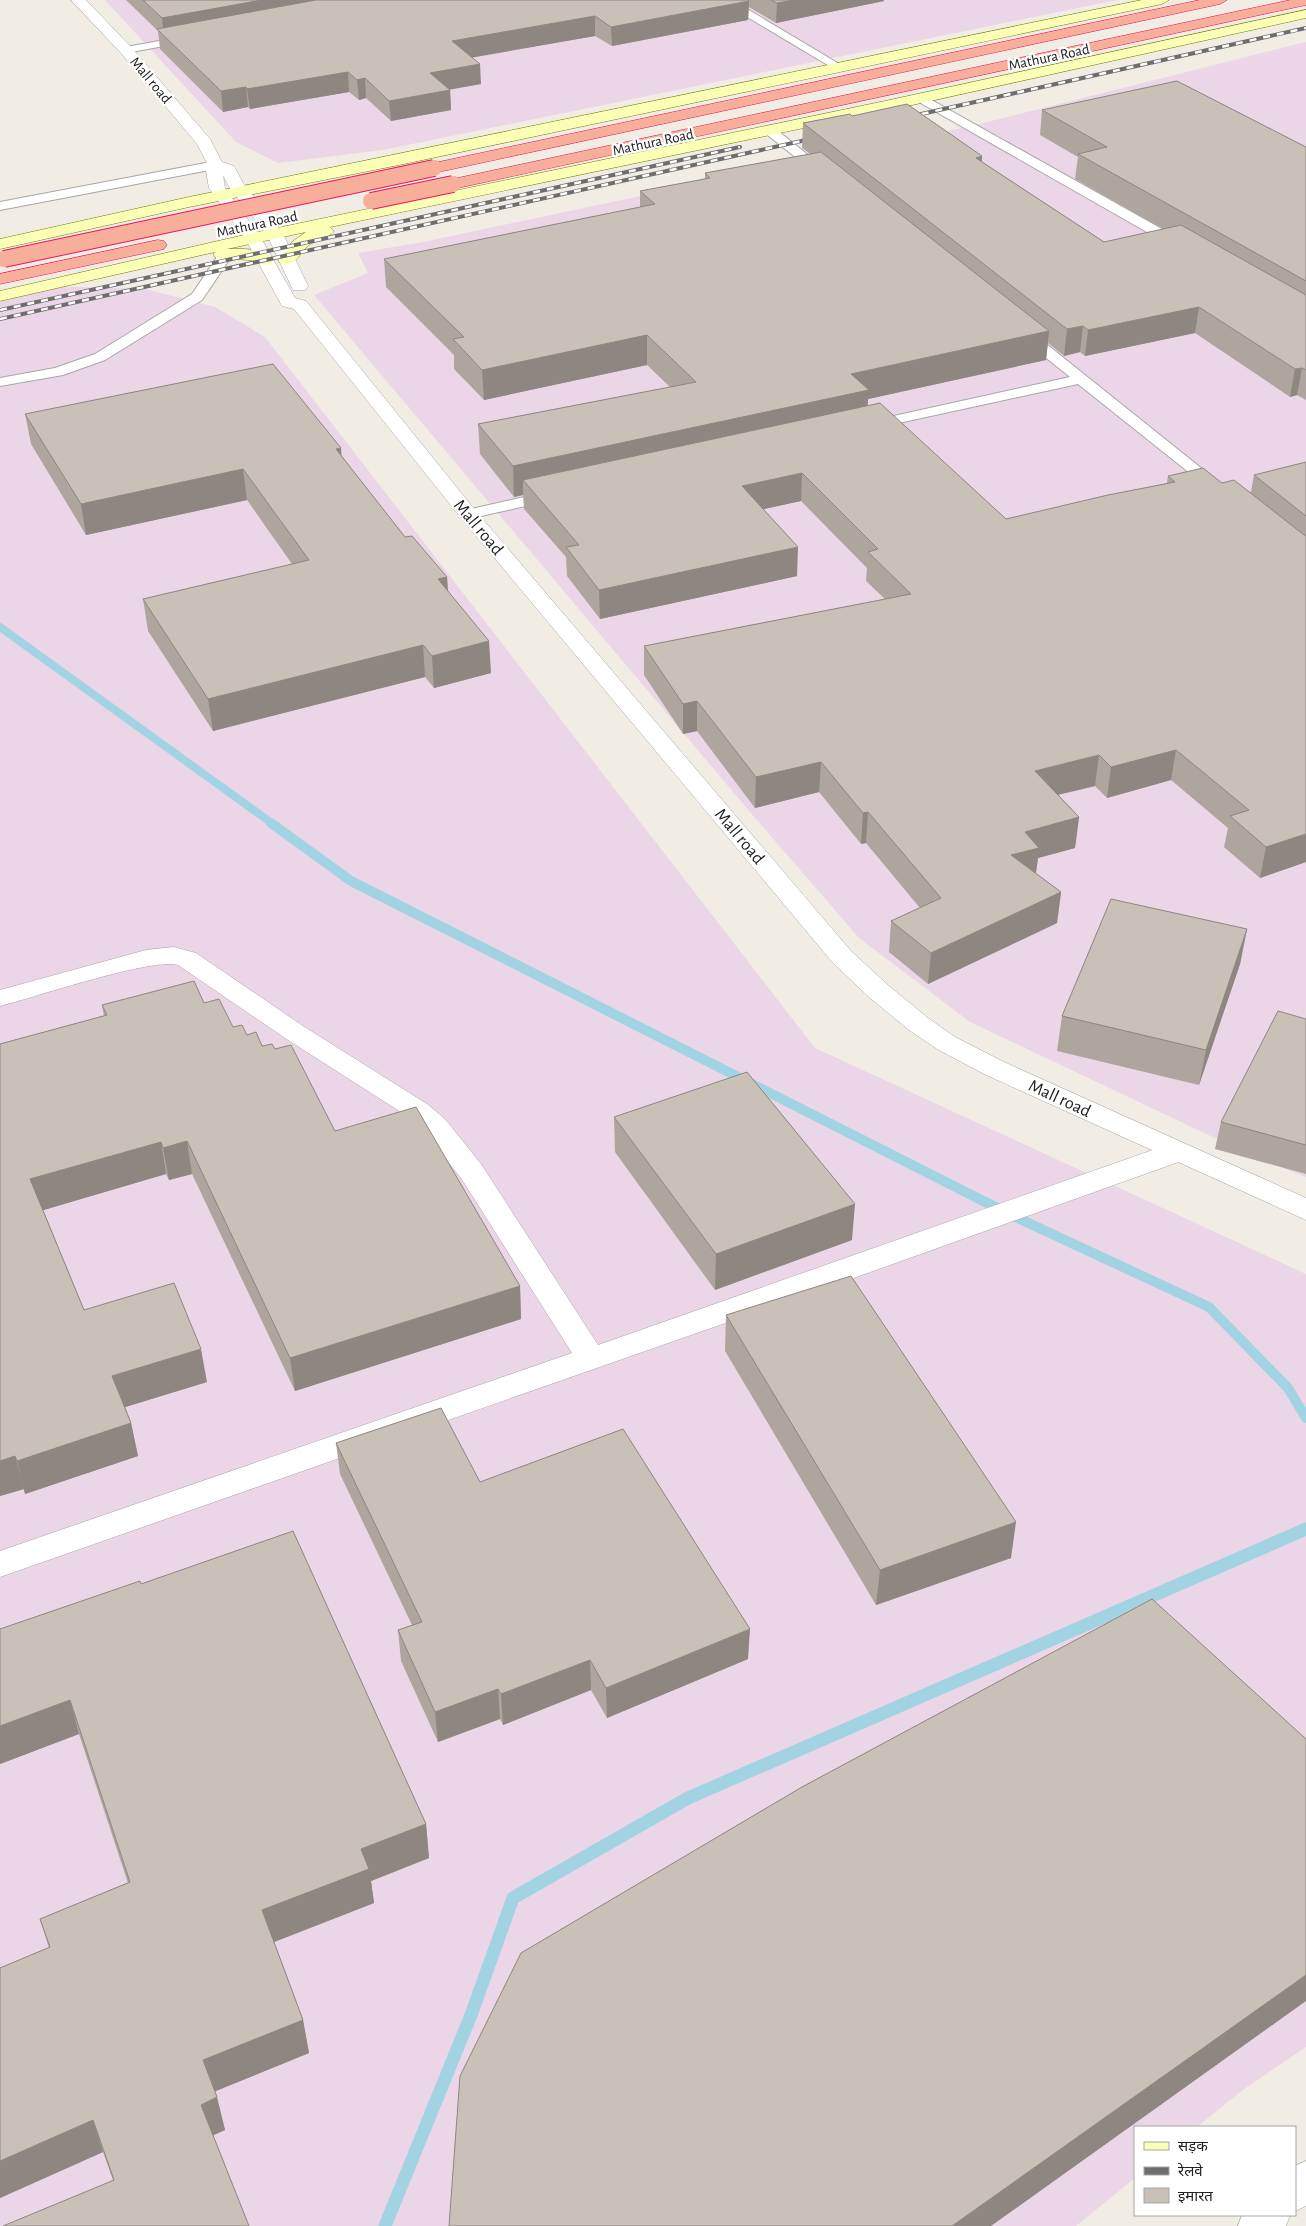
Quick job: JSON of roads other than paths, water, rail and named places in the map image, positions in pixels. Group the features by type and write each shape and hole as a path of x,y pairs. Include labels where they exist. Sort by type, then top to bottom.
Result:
{"highway":[{"name":"Mathura Road","path":"0,260 1220,0"},
{"name":"Mathura Road","path":"0,279 755,120 1302,9"}],"main road":[{"path":"239,189 399,160 1162,0"},
{"path":"0,296 253,238 921,98 1302,9"},
{"path":"0,244 222,195 239,189 535,125 689,100"},
{"path":"399,160 376,170 370,177 374,187 384,193 405,197 451,196"},
{"path":"287,260 294,249 310,234 553,182 606,164"},
{"path":"128,215 160,214 179,216 194,225 197,233 191,244 179,252 156,260"},
{"path":"156,260 202,254 253,254 265,260"}],"street":[{"name":"Mall road","path":"78,0 126,50 204,142 216,165 228,169 239,189 275,234 304,298 300,305"},
{"name":"Mall road","path":"216,165 214,171 218,188 253,238 288,302 300,305 468,514 842,957 874,988 910,1018 948,1044 994,1068 1306,1210"},
{"path":"0,998 153,957 174,955 187,960 294,1032 417,1110 435,1126 471,1171 591,1358"},
{"path":"0,1564 934,1239 1177,1152"},
{"path":"1296,2190 1306,2181"},
{"path":"1258,2226 1269,2216"}],"lane":[{"path":"724,0 840,68"},
{"path":"126,50 203,36"},
{"path":"921,98 1195,254"},
{"path":"769,130 831,180"},
{"path":"0,206 216,165"},
{"path":"0,382 58,372 100,357 197,297 226,254"},
{"path":"1011,323 1228,497"},
{"path":"857,428 1081,379"},
{"path":"468,514 565,492"}],"waterway":[{"path":"0,627 273,824"},
{"path":"271,823 351,881 1011,1215 1209,1307 1288,1388 1306,1418"},
{"path":"385,2226 471,2015 513,1898 688,1798 1306,1529"}],"railway":[{"path":"908,117 1306,28"},
{"path":"0,319 815,138"},
{"path":"0,310 740,147"}]}
